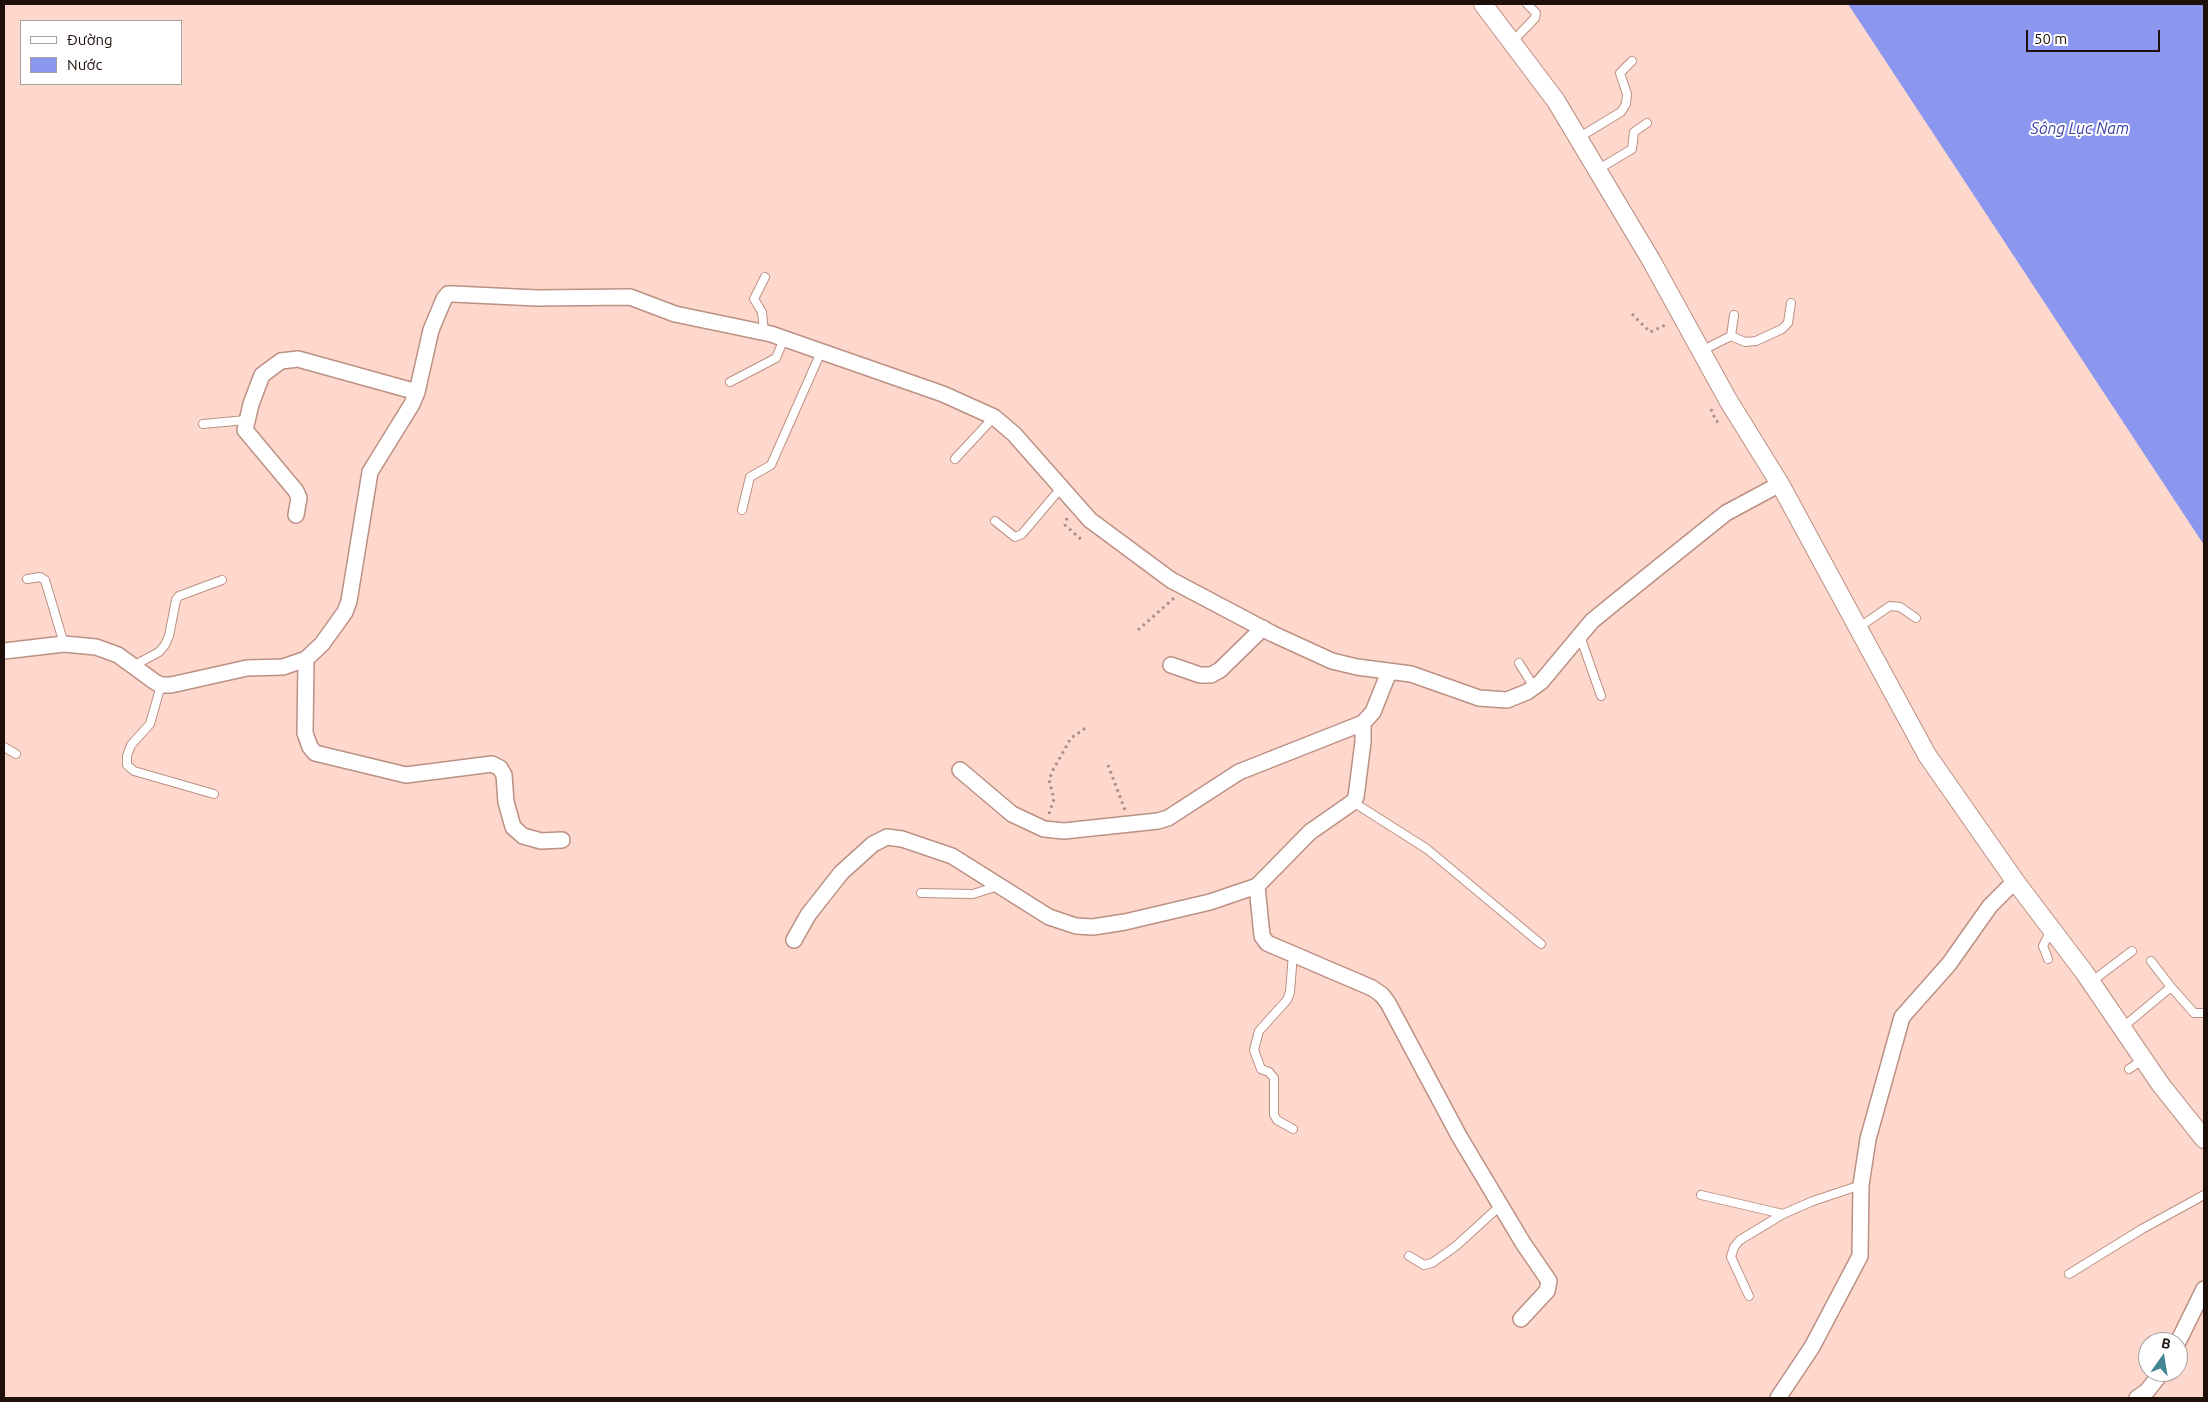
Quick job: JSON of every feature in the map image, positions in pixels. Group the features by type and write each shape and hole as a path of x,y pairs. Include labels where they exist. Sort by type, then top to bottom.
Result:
{"street":[{"path":"1483,4 1556,102 1597,170 1780,484 1927,755 2015,881 2123,1027 2161,1085 2204,1139"},
{"path":"4,651 64,644 107,649 155,682 171,685 247,668 283,667 306,659 322,644 344,612 349,601 370,472 403,420 417,392 431,330 440,305 448,294 537,298 630,297 681,315 764,332 943,394 994,417 1014,434 1090,520 1121,545 1171,580 1263,628 1332,661 1416,676 1479,698 1507,700 1534,687 1592,621 1726,513 1780,484"},
{"path":"296,515 298,494 247,434 246,420 262,374 273,364 298,359 417,392"},
{"path":"1171,665 1200,675 1211,675 1220,670 1263,628"},
{"path":"306,659 305,733 310,746 316,753 406,775 492,764 500,768 504,775 506,802 513,827 523,836 541,842 562,840"},
{"path":"960,770 1012,814 1044,828 1064,831 1130,825 1168,818 1239,772 1363,723 1373,712 1390,672"},
{"path":"794,940 808,915 841,873 873,844 887,837 902,838 952,856 1049,917 1067,925 1093,927 1125,922 1210,902 1257,886 1310,832 1352,802 1357,787 1363,742 1363,723"},
{"path":"1778,1398 1812,1347 1854,1272 1860,1256 1861,1185 1868,1139 1902,1017 1949,964 1990,906 2015,881"},
{"path":"1257,886 1262,936 1267,943 1372,988 1382,995 1398,1020 1459,1136 1549,1281 1547,1292 1520,1319"},
{"path":"2183,1332 2204,1289"},
{"path":"2137,1398 2147,1392 2154,1382"}],"lane":[{"path":"1512,42 1535,18 1536,13 1527,4"},
{"path":"1578,138 1621,112 1626,104 1627,94 1620,73 1632,61"},
{"path":"1597,170 1632,149 1634,132 1647,123"},
{"path":"764,332 762,312 754,298 765,277"},
{"path":"1701,351 1731,336 1745,342 1756,341 1782,329 1788,323 1792,303"},
{"path":"1731,336 1734,316"},
{"path":"730,382 776,358 784,339"},
{"path":"742,510 750,477 771,465 821,352"},
{"path":"955,459 994,417"},
{"path":"203,424 246,420"},
{"path":"995,521 1014,537 1022,534 1061,488"},
{"path":"27,579 40,577 45,580 64,644"},
{"path":"133,666 159,652 165,645 169,636 176,600 179,596 222,580"},
{"path":"1858,628 1890,606 1900,607 1916,618"},
{"path":"1580,636 1601,696"},
{"path":"1519,663 1534,687"},
{"path":"161,684 150,724 131,745 127,756 127,765 134,771 214,794"},
{"path":"4,747 16,754"},
{"path":"1352,802 1427,849 1541,944"},
{"path":"921,893 973,894 1000,885"},
{"path":"2048,959 2043,946 2051,930"},
{"path":"2091,982 2132,952"},
{"path":"1293,954 1290,992 1287,1000 1259,1031 1254,1050 1261,1069 1269,1072 1274,1078 1274,1115 1277,1120 1293,1129"},
{"path":"2151,961 2194,1013 2204,1013"},
{"path":"2123,1027 2171,987"},
{"path":"2129,1069 2144,1059"},
{"path":"1749,1296 1731,1257 1734,1247 1740,1240 1783,1214 1813,1201 1861,1185"},
{"path":"1701,1194 1783,1214"},
{"path":"2069,1274 2142,1229 2204,1195"},
{"path":"1409,1256 1424,1265 1432,1263 1456,1246 1501,1205"}],"path":[{"path":"1632,314 1650,332 1656,331 1682,316"},
{"path":"1138,630 1178,595 1184,595 1189,590"},
{"path":"1044,828 1053,805 1049,780 1053,770 1070,738 1087,728"},
{"path":"1108,765 1130,825"}],"water":[{"name":"Sông Lục Nam","path":"1848,4 2204,4 2204,545"}]}
